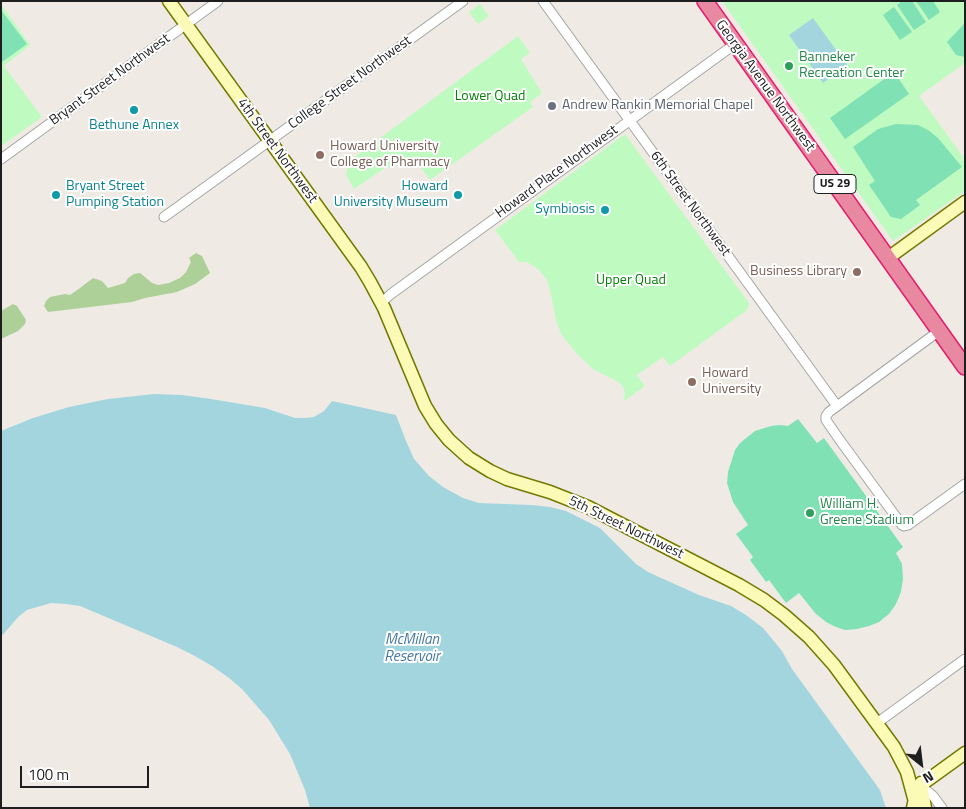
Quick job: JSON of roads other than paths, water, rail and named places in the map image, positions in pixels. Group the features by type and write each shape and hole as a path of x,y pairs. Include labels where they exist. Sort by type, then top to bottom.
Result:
{"highway":[{"name":"Georgia Avenue Northwest","path":"704,1 965,367"}],"street":[{"name":"4th Street Northwest","path":"169,1 356,260 381,303"},
{"name":"Bryant Street Northwest","path":"1,159 218,1"},
{"name":"College Street Northwest","path":"164,218 463,1"},
{"name":"6th Street Northwest","path":"543,1 837,406"},
{"name":"Howard Place Northwest","path":"381,303 735,44"},
{"path":"888,258 965,202"},
{"name":"5th Street Northwest","path":"381,303 428,412 440,430 459,450 474,462 490,471 507,479 578,503 699,564 760,598 793,622 818,646 894,747 907,772 916,805"},
{"path":"939,331 828,413 826,420 904,526 922,516 965,484"},
{"path":"877,723 965,659"},
{"name":"5th Street Northwest","path":"894,747 908,761 922,786 942,808"},
{"path":"916,805 922,786 930,777 965,753"}],"water":[{"path":"813,18 847,65 823,83 789,35"},
{"name":"McMillan Reservoir","path":"154,394 182,395 265,408 295,418 314,417 324,411 332,401 396,415 414,459 429,476 443,487 463,498 479,503 532,505 566,511 600,528 636,564 648,572 699,595 731,606 763,628 782,651 792,669 880,790 886,808 310,808 305,790 290,754 269,720 242,689 212,666 193,655 80,606 66,604 51,603 27,610 18,617 1,637 1,431 33,418 69,407 108,399"}],"place":[{"name":"Banneker Recreation Center","path":"789,66"},
{"name":"Andrew Rankin Memorial Chapel","path":"552,106"},
{"name":"Bethune Annex","path":"134,110"},
{"name":"Howard University College of Pharmacy","path":"320,155"},
{"name":"Bryant Street Pumping Station","path":"56,195"},
{"name":"Howard University Museum","path":"458,195"},
{"name":"Symbiosis","path":"605,210"},
{"name":"Business Library","path":"857,272"},
{"name":"Howard University","path":"692,382"},
{"name":"William H. Greene Stadium","path":"810,513"}],"park label":[{"name":"Lower Quad","path":"490,97"},
{"name":"Upper Quad","path":"631,281"}]}
